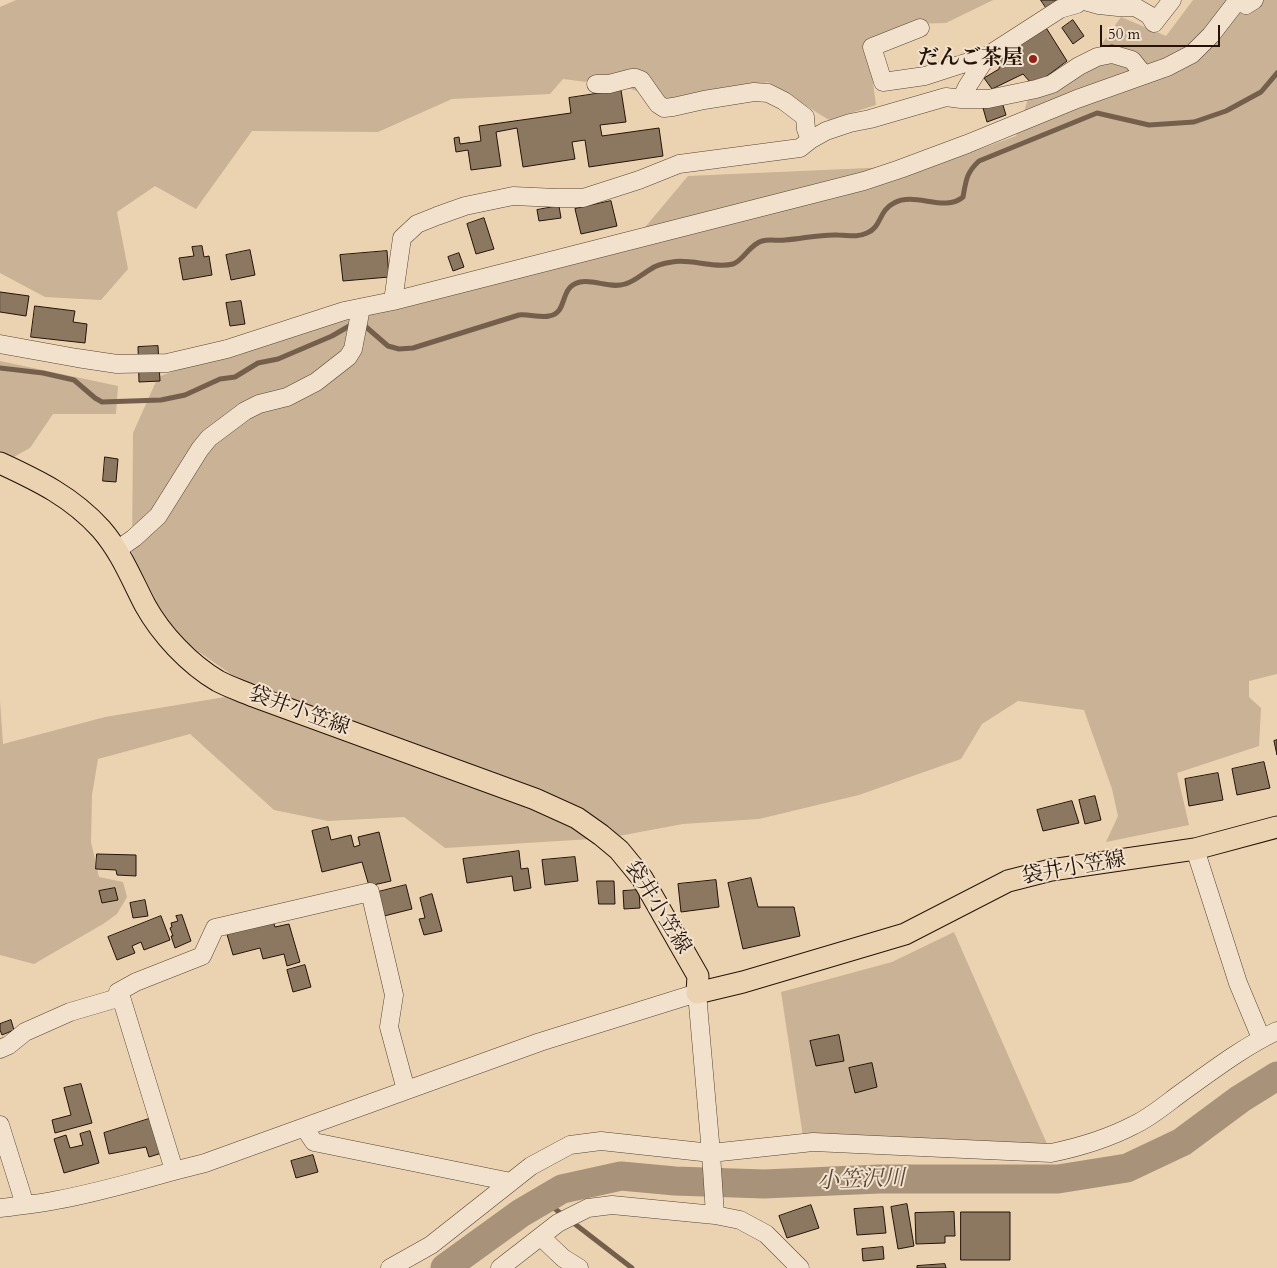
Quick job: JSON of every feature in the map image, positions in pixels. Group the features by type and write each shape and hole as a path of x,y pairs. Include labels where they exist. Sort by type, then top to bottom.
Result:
{"main road":[{"name":"袋井小笠線","path":"0,463 54,489 70,500 100,528 117,550 146,607 164,632 195,665 218,681 253,696 535,799 577,818 601,835 620,850 642,878 698,976 697,993 743,982 904,934 1008,881 1051,870 1195,849 1277,827"}],"street":[{"path":"920,28 872,47 883,82 926,76 987,56 1060,9 1077,4 1081,0 1118,8 1135,7 1149,15 1154,23 1172,0"},
{"path":"0,344 117,364 167,363 227,349 344,311 393,301 864,181 967,144 1077,99 1167,67 1192,54 1211,35 1239,0 1246,4 1254,0"},
{"path":"393,301 402,238 417,224 465,206 513,196 583,198 639,180 679,164 800,148 826,130 946,97 988,99 1036,89 1052,84 1079,66 1097,57 1112,54 1132,60 1144,75"},
{"path":"961,99 987,56"},
{"path":"596,84 609,84 636,78 641,80 649,94 664,108 673,108 704,100 754,92 768,94 784,101 805,117 806,129 810,140"},
{"path":"117,550 134,538 158,516 200,449 209,438 245,411 259,404 287,397 316,382 348,357 354,349 361,308"},
{"path":"390,1268 431,1245 531,1166 570,1145 601,1141 711,1153 814,1142 1050,1153 1098,1142 1133,1126 1204,1076 1269,1035 1238,983 1195,849"},
{"path":"174,1170 118,992 136,982 202,956 215,928 370,892 394,995 389,1027 406,1090"},
{"path":"0,1208 65,1198 136,1182 205,1163 540,1042 697,993 715,1215"},
{"path":"0,1049 9,1045 25,1032 70,1012 121,997"},
{"path":"0,1126 25,1205"},
{"path":"304,1127 314,1142 511,1182"},
{"path":"500,1268 558,1223 588,1208 612,1206 715,1215 740,1220 766,1234 800,1268"},
{"path":"540,1237 563,1258 579,1268"}],"shaded area":[{"path":"16,0 993,0 946,23 909,24 867,40 876,105 829,120 768,82 669,102 625,87 563,79 550,94 452,99 378,132 252,131 196,209 155,186 117,212 128,269 101,300 45,297 0,273 0,7"},
{"path":"1193,0 1277,0 1277,674 1249,681 1249,697 1261,708 1259,746 1177,773 1189,825 1106,842 1118,816 1112,789 1084,710 1018,701 982,724 961,759 859,795 759,819 683,824 608,838 445,848 404,817 328,821 274,810 190,734 98,759 92,795 91,842 99,877 123,882 127,897 117,914 34,964 0,955 0,701 3,744 105,717 231,696 235,677 189,645 152,602 132,553 133,433 158,377 326,314 641,232 688,176 936,165 1016,136 1029,96 1082,72 1121,17 1166,36"},
{"path":"0,361 118,386 116,414 53,414 30,448 10,459 0,455"},
{"path":"954,932 1051,1153 804,1143 781,992 892,962"}],"building":[{"path":"1041,0 1057,0 1058,3 1047,9"},
{"path":"1073,20 1084,36 1073,44 1062,28"},
{"name":"だんご茶屋","path":"1045,26 1067,61 1043,79 1031,83 1023,74 992,89 984,78 999,69 1001,57"},
{"path":"621,90 626,122 600,125 602,136 659,128 663,156 589,167 585,140 572,142 575,159 523,167 517,128 496,132 501,166 471,170 468,150 456,152 454,138 459,137 460,144 481,141 479,126 571,113 569,98"},
{"path":"1002,102 1006,115 987,122 983,108"},
{"path":"611,201 617,226 581,234 575,209"},
{"path":"559,206 561,218 539,221 537,210"},
{"path":"484,218 494,249 476,254 467,224"},
{"path":"202,246 204,257 209,256 212,275 183,280 179,258 194,256 192,247"},
{"path":"250,250 255,275 231,280 226,255"},
{"path":"387,251 389,277 343,281 340,255"},
{"path":"459,253 464,267 453,271 448,257"},
{"path":"0,292 29,296 26,316 0,312"},
{"path":"241,301 245,324 230,326 226,303"},
{"path":"35,306 75,311 73,322 87,324 85,343 31,337"},
{"path":"158,346 160,381 139,382 138,347"},
{"path":"105,457 118,459 116,482 103,481"},
{"path":"1277,740 1277,755 1274,741"},
{"path":"1264,762 1270,788 1237,795 1232,769"},
{"path":"1218,773 1223,800 1189,806 1185,779"},
{"path":"1095,796 1101,820 1085,824 1079,800"},
{"path":"1072,801 1079,823 1043,831 1037,810"},
{"path":"328,827 331,840 351,835 354,847 360,845 358,837 379,832 391,881 369,886 362,862 322,872 312,831"},
{"path":"519,851 521,869 528,868 531,888 514,891 512,876 467,883 463,859"},
{"path":"97,854 136,855 136,876 117,875 116,870 96,869"},
{"path":"575,857 578,881 545,885 542,860"},
{"path":"751,878 758,907 794,907 800,936 743,949 728,883"},
{"path":"716,880 719,907 681,912 678,884"},
{"path":"597,881 614,881 615,904 599,904"},
{"path":"406,885 412,909 384,916 378,892"},
{"path":"115,888 118,900 102,903 99,891"},
{"path":"639,890 640,908 624,909 623,891"},
{"path":"432,894 442,931 424,935 419,919 425,918 420,898"},
{"path":"145,900 148,916 133,918 130,903"},
{"path":"182,915 191,941 175,948 171,936 173,936 170,928 172,927 171,923 178,921 176,916"},
{"path":"161,916 170,940 144,950 141,942 132,946 135,953 117,960 108,937"},
{"path":"272,918 275,927 289,924 300,962 287,966 284,954 263,959 260,948 233,955 226,931"},
{"path":"305,965 311,987 293,992 287,970"},
{"path":"11,1020 14,1030 2,1035 0,1024"},
{"path":"839,1035 844,1061 816,1066 810,1041"},
{"path":"872,1063 877,1087 855,1093 849,1068"},
{"path":"81,1084 92,1123 55,1133 52,1120 71,1115 64,1088"},
{"path":"152,1118 162,1153 149,1157 146,1147 109,1154 104,1133"},
{"path":"90,1131 99,1163 64,1173 54,1139 66,1135 70,1148 83,1145 80,1134"},
{"path":"313,1155 318,1172 296,1178 291,1161"},
{"path":"907,1204 914,1246 898,1249 891,1207"},
{"path":"811,1205 819,1228 787,1238 779,1216"},
{"path":"883,1207 886,1233 857,1235 854,1209"},
{"path":"954,1212 955,1236 945,1236 945,1243 916,1244 915,1213"},
{"path":"961,1212 1010,1212 1010,1260 961,1260"},
{"path":"883,1247 884,1259 863,1261 862,1249"},
{"path":"945,1264 946,1268 917,1268 917,1266"}],"waterway":[{"path":"0,368 43,373 74,380 102,402 161,400 185,395 220,379 235,377 258,363 278,359 332,336 351,325 365,326 388,346 399,349 413,348 519,315 546,316 555,314 562,305 569,289 580,282 585,281 608,285 625,284 632,282 658,265 679,261 718,265 733,264 740,260 754,245 765,240 825,235 863,235 875,227 885,210 894,203 911,199 938,203 955,201 963,197 969,173 979,161 1097,113 1149,125 1194,122 1226,111 1261,92 1277,73"},
{"name":"小笠沢川","path":"445,1268 521,1213 562,1189 621,1176 675,1181 764,1184 879,1179 1058,1179 1127,1168 1182,1142 1240,1099 1277,1076"},
{"path":"544,1200 564,1216"},
{"path":"571,1221 632,1268"}],"place":[{"name":"だんご茶屋","path":"1033,59"}]}
